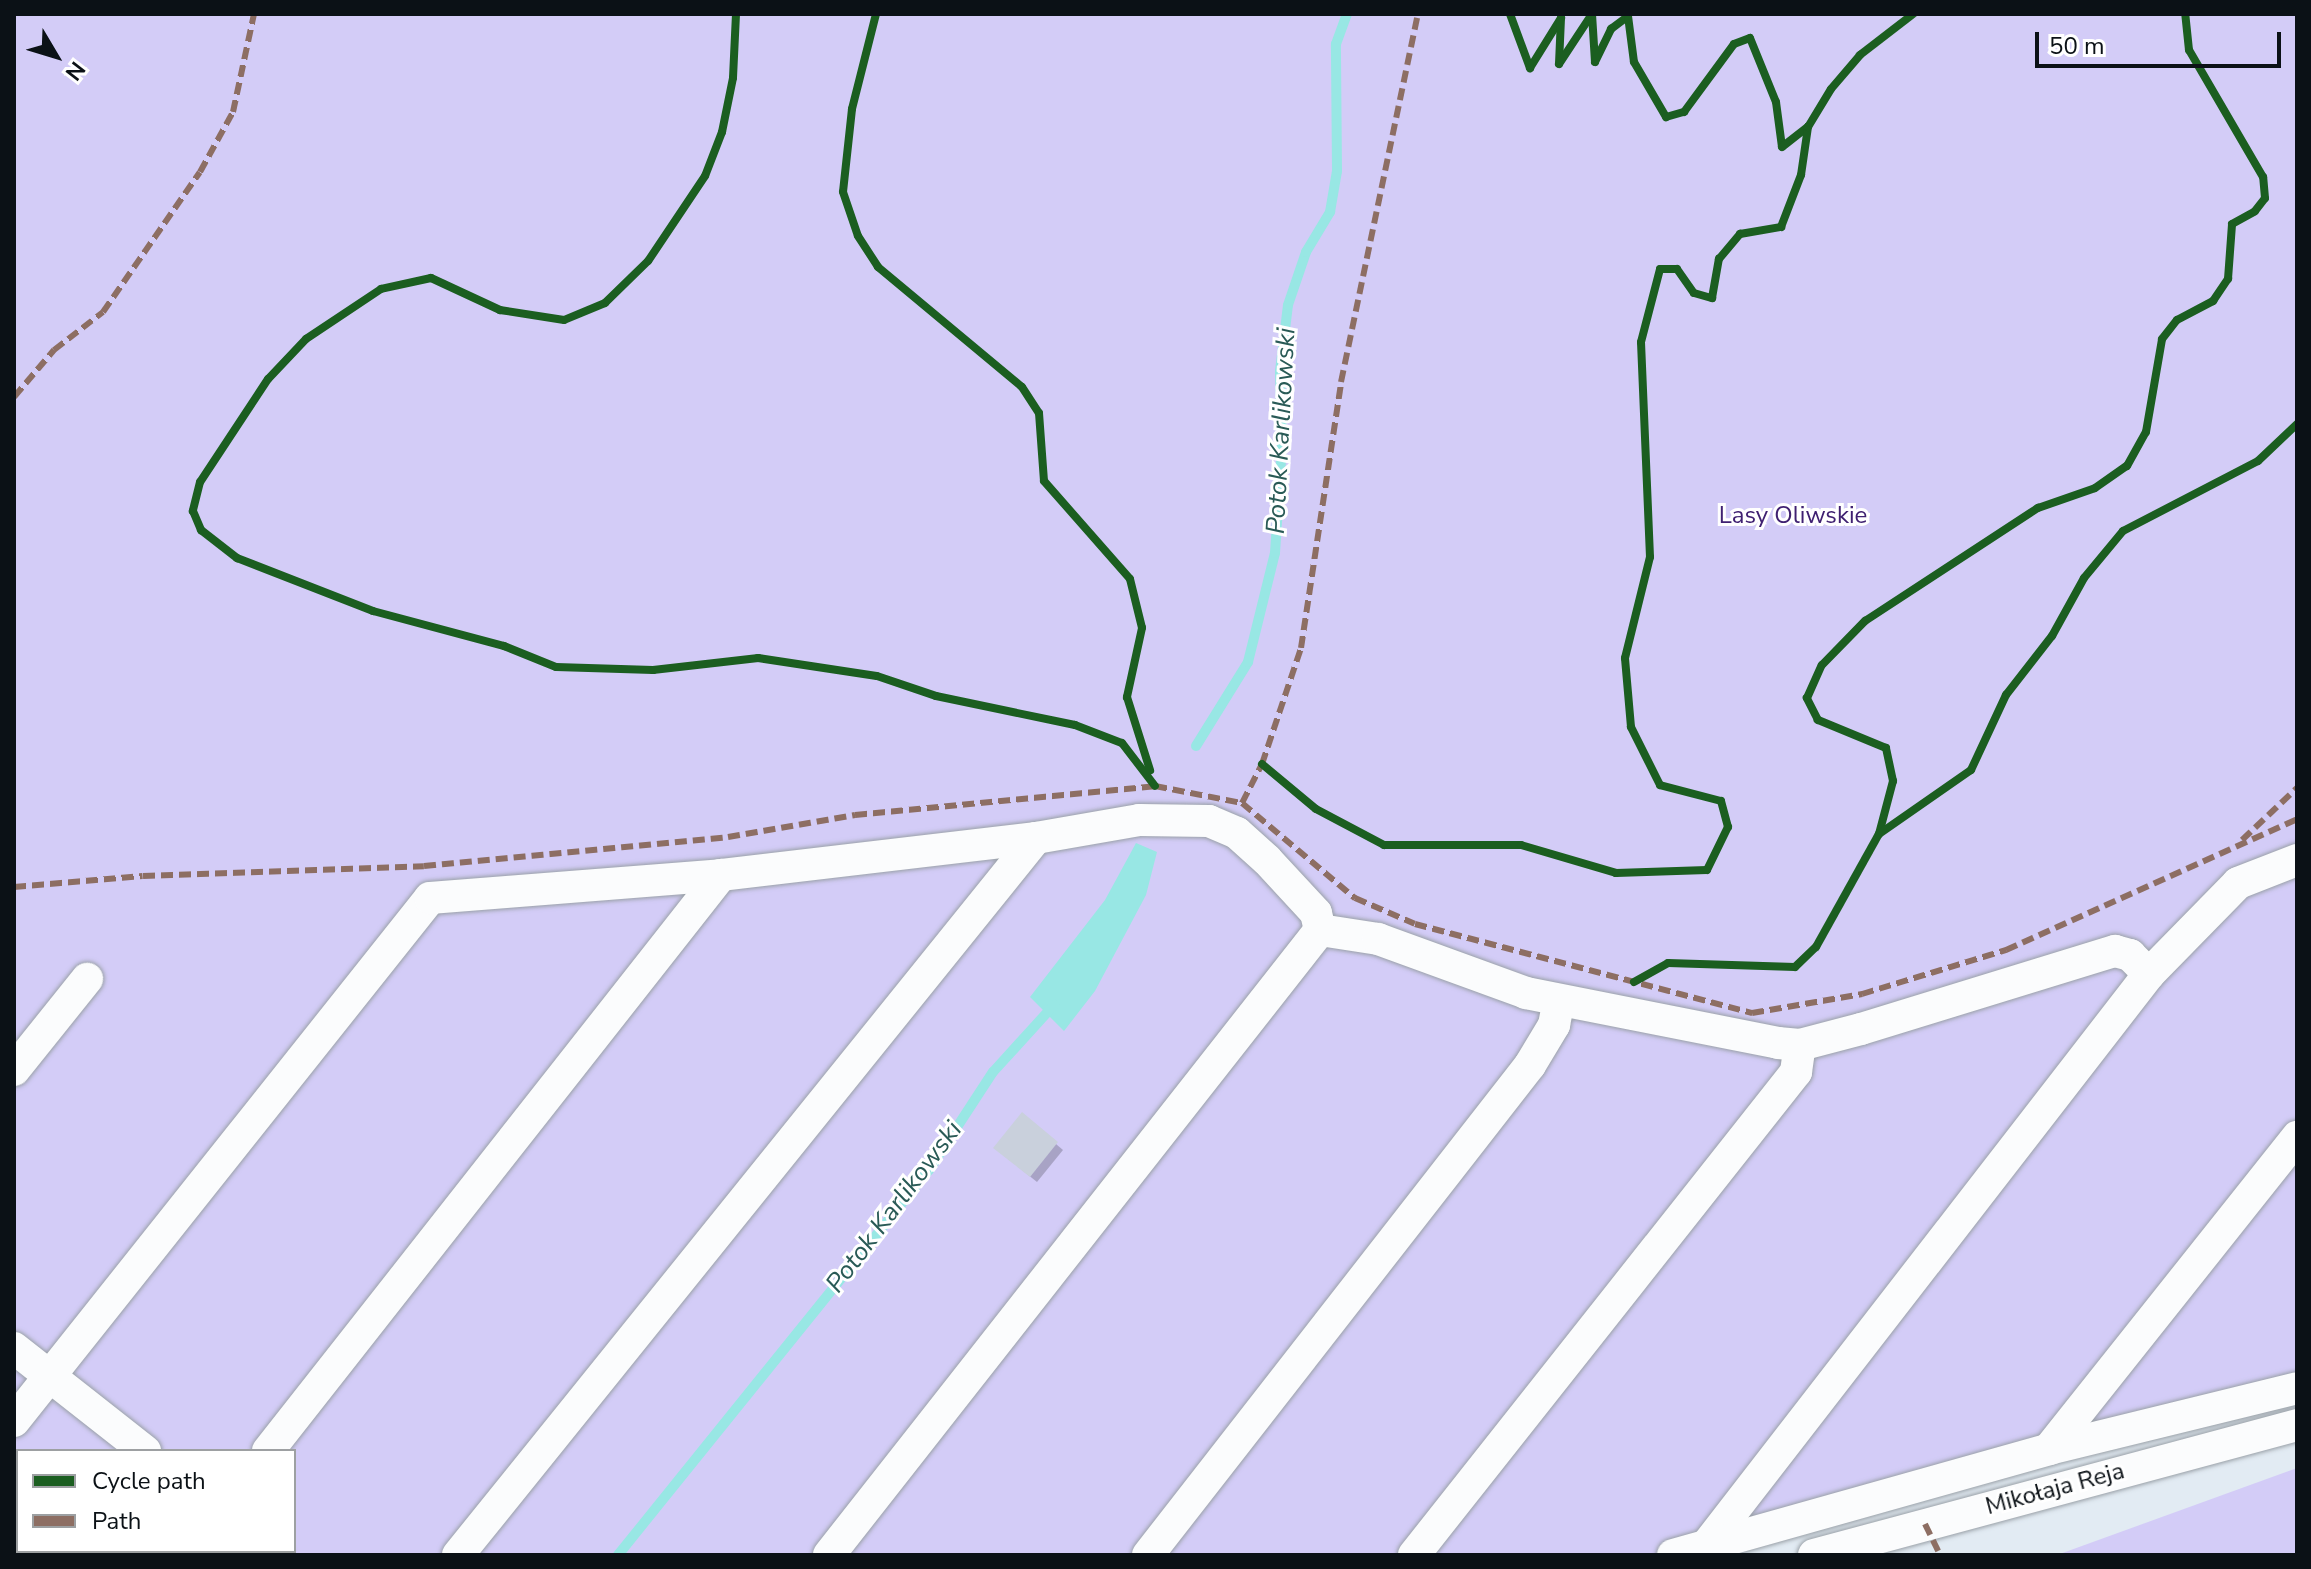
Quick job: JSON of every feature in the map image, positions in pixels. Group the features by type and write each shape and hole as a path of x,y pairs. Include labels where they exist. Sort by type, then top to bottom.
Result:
{"street":[{"path":"14,1421 430,898 721,875 1036,838 1139,820 1209,821 1237,833 1267,860 1316,913 1320,930"},
{"path":"458,1555 1036,838"},
{"path":"1706,1546 2149,974 2238,883 2297,860"},
{"path":"270,1449 721,875"},
{"path":"1320,930 1378,939 1559,1000 1800,1045 2115,951 2130,955 2149,974"},
{"path":"829,1555 1320,930"},
{"path":"14,1070 87,979"},
{"path":"1148,1555 1530,1065 1554,1025 1559,1000"},
{"path":"1414,1555 1796,1072 1800,1045"},
{"path":"2049,1449 2297,1137"},
{"path":"14,1348 142,1449"},
{"path":"1673,1555 2049,1449 2297,1388"},
{"name":"Mikołaja Reja","path":"1814,1555 2297,1425"}],"green space":[{"name":"Lasy Oliwskie","path":"14,14 2297,14 2297,1393 1732,1555 14,1555"},
{"path":"2297,1468 2297,1555 2057,1555"}],"shaded area":[{"path":"1136,843 1157,852 1146,895 1095,991 1064,1031 1030,997 1105,900"}],"building":[{"path":"1022,1112 1058,1142 1030,1177 993,1148"}],"waterway":[{"name":"Potok Karlikowski","path":"1196,746 1248,662 1275,553 1282,444 1280,371 1288,305 1306,252 1330,212 1337,171 1336,44 1347,14"},
{"name":"Potok Karlikowski","path":"618,1555 929,1170 993,1072 1054,1005"}],"marked path":[{"path":"14,397 54,350 103,312 200,172 233,112 254,14"},
{"path":"1242,803 1262,764 1301,648 1341,382 1418,14"},
{"path":"14,887 143,876 424,866 728,837 855,815 1155,786 1242,803 1355,898 1415,924 1752,1013 1862,994 2006,950 2297,819"},
{"path":"2242,840 2297,788"},
{"path":"1925,1524 1940,1555"}],"cycle path":[{"path":"736,14 733,78 722,132 705,176 648,261 605,303 564,320 500,310 431,278 381,289 306,339 268,379 200,482 193,511 201,530 237,558 373,611 504,646 556,667 653,670 758,658 877,676 936,696 1075,725 1122,743 1155,786"},
{"path":"876,14 852,109 843,192 858,236 878,267 1022,387 1039,413 1044,481 1130,579 1142,628 1127,697 1150,770"},
{"path":"1510,14 1530,68 1561,18 1559,64 1592,14 1595,62 1611,29 1628,16 1634,62 1666,117 1684,112 1734,44 1750,38 1776,102 1782,147 1808,127"},
{"path":"1262,764 1316,809 1384,845 1521,845 1616,873 1707,870 1728,827 1721,801 1660,785 1631,727 1625,658 1650,557 1641,342 1660,269 1677,269 1694,293 1712,298 1719,259 1740,234 1781,227 1801,175 1808,127 1831,89 1860,55 1913,14"},
{"path":"1879,834 1893,781 1886,748 1818,720 1807,698 1822,665 1865,621 2038,508 2095,488 2127,466 2146,432 2162,339 2177,320 2213,301 2228,279 2232,224 2255,211 2265,198 2263,177 2189,50 2185,14"},
{"path":"1634,982 1668,963 1795,967 1816,947 1879,834 1971,770 2006,695 2052,636 2084,578 2123,531 2258,461 2297,424"}]}
